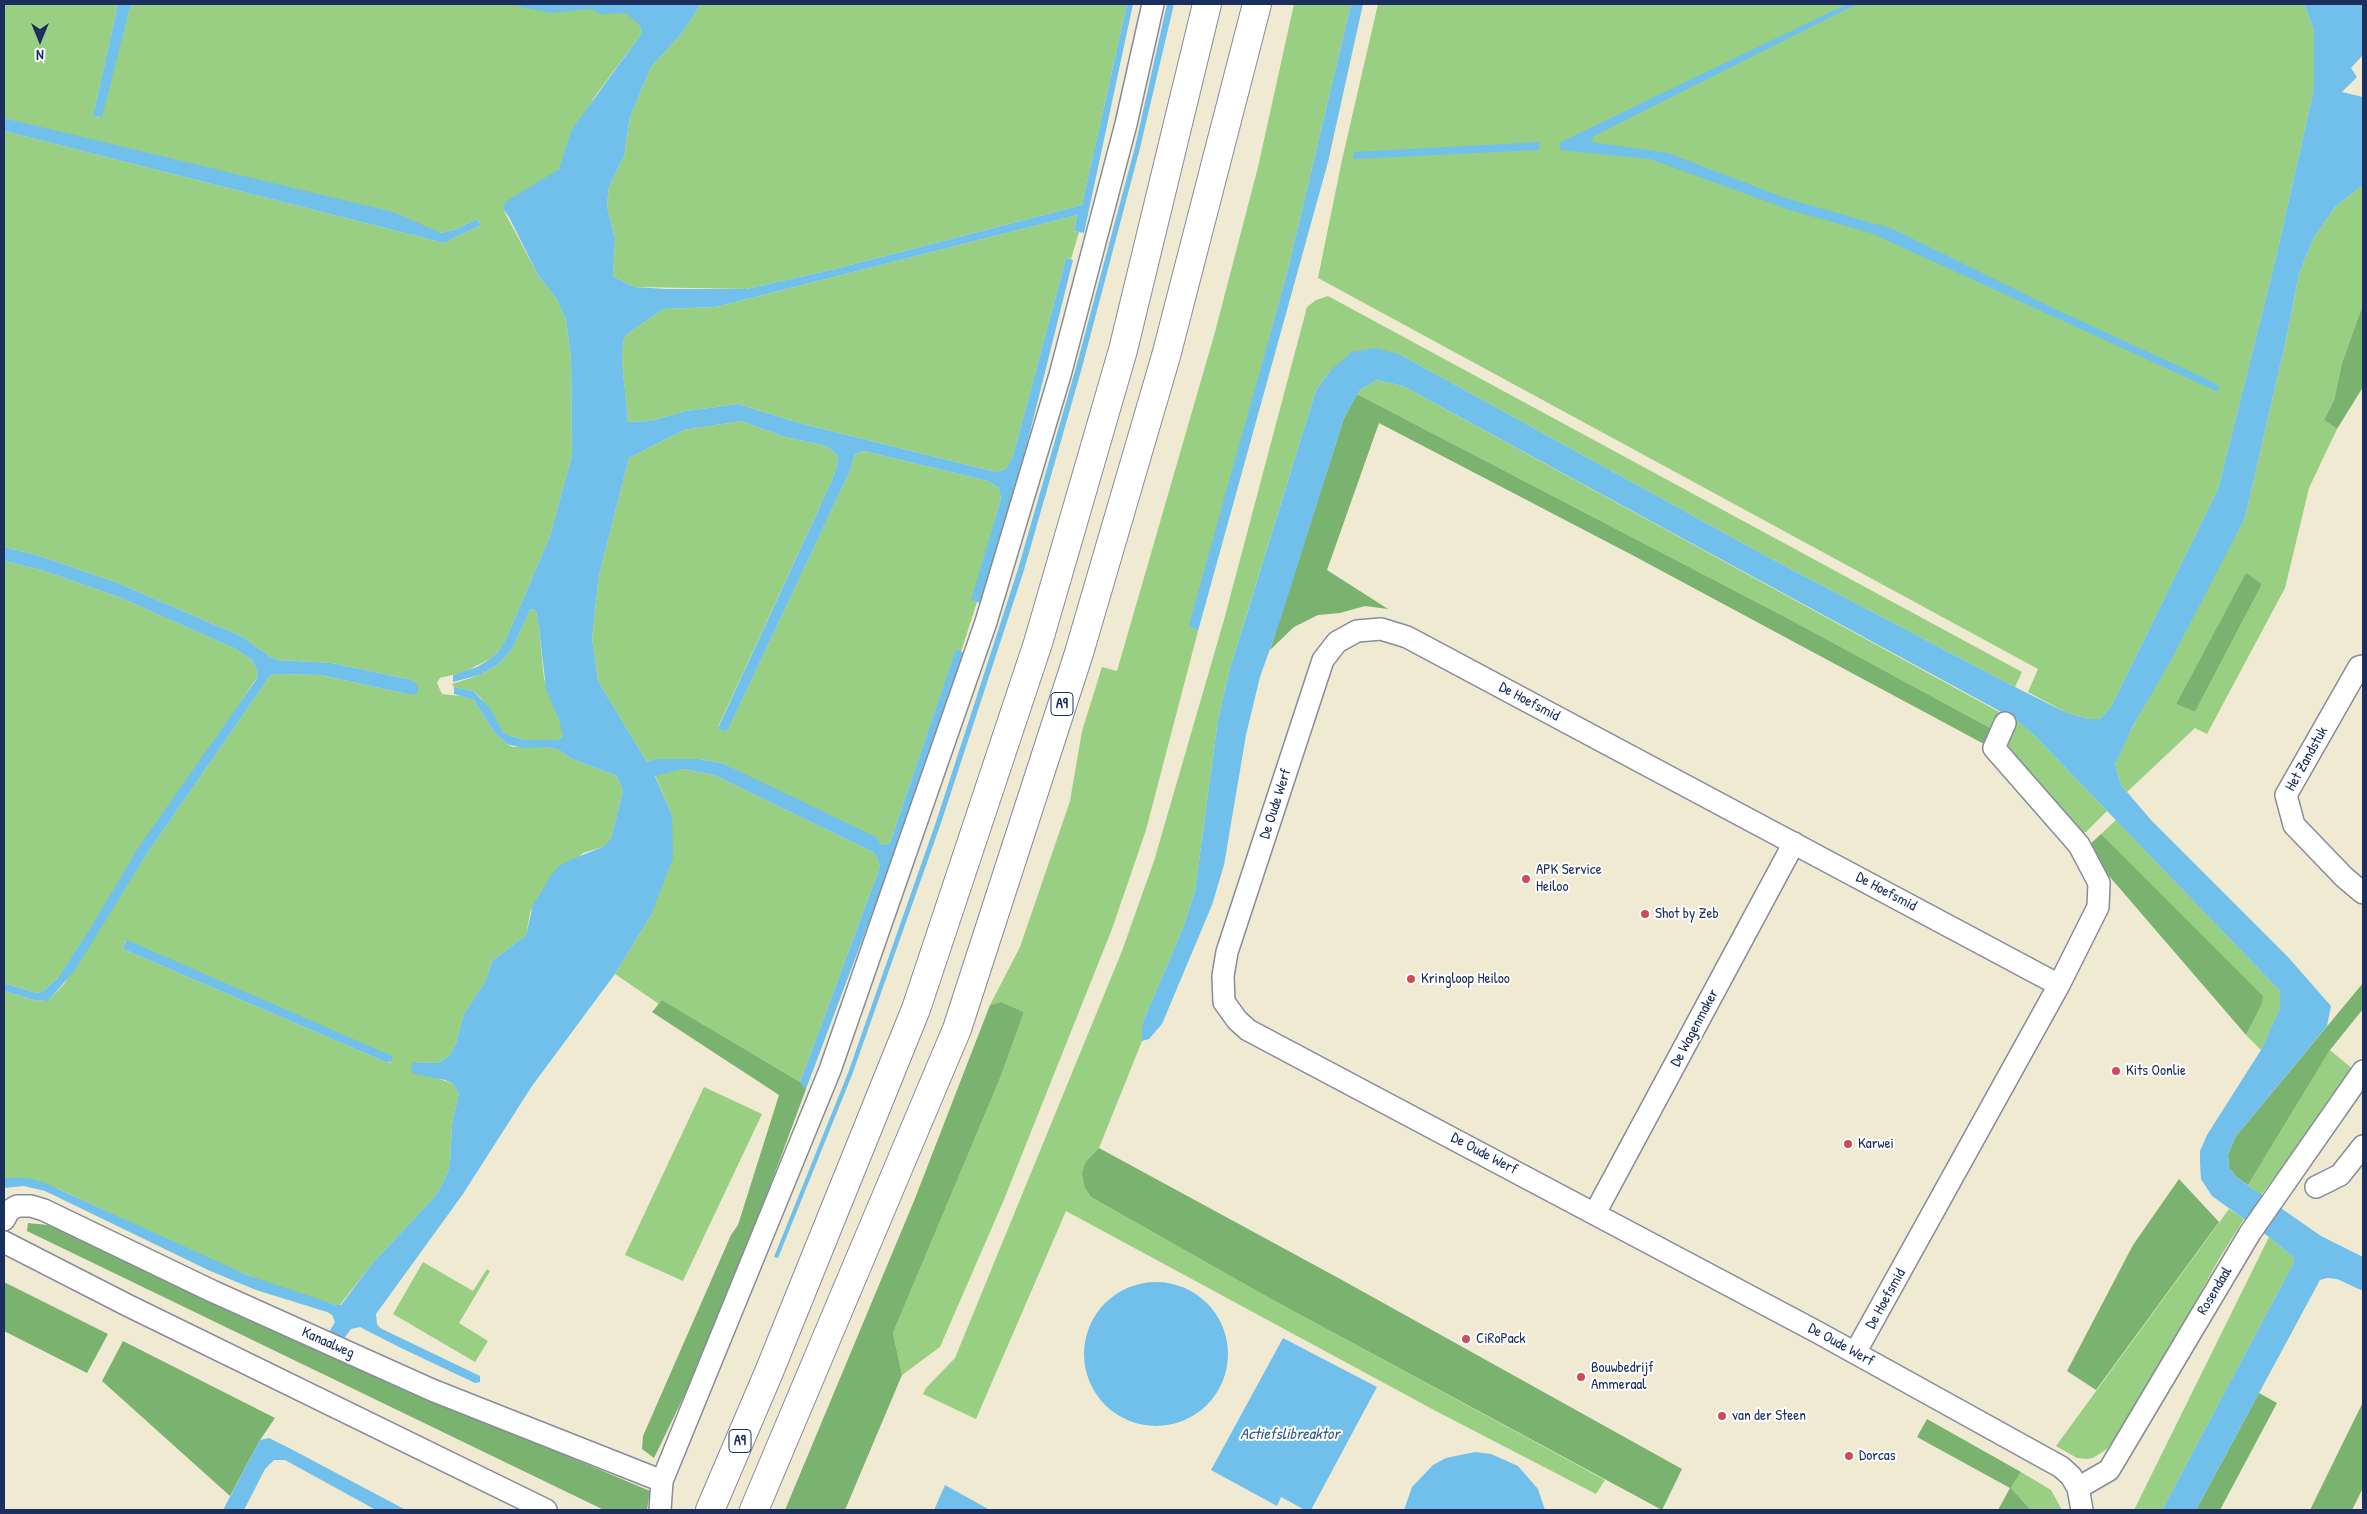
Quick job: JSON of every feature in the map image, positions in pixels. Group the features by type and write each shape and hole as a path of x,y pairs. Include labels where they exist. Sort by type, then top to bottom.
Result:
{"highway":[{"name":"A9","path":"710,1510 769,1372 916,1009 1038,643 1123,350 1207,4"},
{"name":"A9","path":"754,1510 957,1029 1078,653 1166,356 1257,4"}],"street":[{"path":"660,1510 662,1482 830,1070 986,622 1060,375 1126,124 1153,4"},
{"name":"De Hoefsmid","path":"1337,642 1357,631 1382,629 1407,637 2059,985 1855,1353"},
{"name":"De Oude Werf","path":"1337,642 1323,660 1227,952 1223,976 1224,1002 1237,1020 1248,1030 1595,1213 1855,1353 2061,1467 2071,1476 2078,1488"},
{"name":"Het Zandstuk","path":"2363,666 2359,667 2286,796 2294,825 2344,877 2363,893"},
{"path":"2005,723 1994,748 2079,845 2099,883 2098,907 2059,985"},
{"name":"De Wagenmaker","path":"1595,1213 1794,843"},
{"name":"Rosendaal","path":"2078,1488 2109,1470 2250,1233 2363,1071"},
{"path":"2316,1187 2340,1175 2363,1146"},
{"name":"Kanaalweg","path":"4,1220 9,1211 17,1206 31,1206 44,1210 212,1292 432,1390 662,1482"},
{"path":"4,1242 546,1510"},
{"path":"2078,1488 2082,1510"}],"green space":[{"path":"4,4 118,4 93,116 101,117 131,4 661,4 640,27 642,33 593,99 559,169 503,209 538,275 556,298 566,320 571,357 572,455 550,536 507,637 498,652 490,659 464,672 440,678 437,683 442,694 461,696 474,700 494,732 507,744 513,747 547,747 559,750 572,759 617,776 623,791 611,838 606,846 583,853 539,895 530,913 526,935 492,961 486,980 464,1014 456,1043 450,1055 438,1063 415,1062 436,1078 452,1083 459,1093 452,1124 450,1163 447,1174 436,1195 371,1265 339,1306 278,1287 222,1265 59,1189 4,1178 4,991 34,1000 48,1001 64,984 146,855 270,676 276,674 320,675 407,694 417,684 412,680 332,663 278,660 269,656 241,636 118,583 40,556 4,547 4,131 444,243 481,225 477,219 457,229 441,233 4,118","holes":["125,941 391,1062 388,1063 123,949"]},
{"path":"701,4 1127,4 1082,205 835,269 746,289 634,287 613,276 615,239 607,206 609,187 624,156 630,117 651,67 682,33"},
{"path":"1294,4 1351,4 1287,273 1190,625 1198,631 1146,830 1112,929 1003,1202 940,1347 902,1375 893,1333 1001,1076 1024,1012 1001,1002 990,1005 1020,947 1070,801 1082,731 1102,667 1117,671 1215,332 1258,167"},
{"path":"1378,4 2304,4 2314,30 2314,89 2273,270 2218,489 2111,707 2100,719 2089,719 2067,713 2028,692 2038,669 1318,278 1342,160"},
{"path":"2363,185 2363,304 2342,363 2334,400 2324,420 2337,429 2309,488 2285,588 2207,734 2195,728 2127,792 2121,785 2115,764 2121,749 2245,518 2299,274 2313,239 2335,207","holes":["2246,574 2262,584 2195,712 2176,704"]},
{"path":"1077,215 1074,231 1079,232 1071,259 1066,258 1013,456 1006,469 996,472 799,423 738,404 686,411 650,421 628,422 622,360 623,341 626,335 663,309 716,307"},
{"path":"1328,296 2022,672 2015,687 1766,556 1401,355 1331,370 1316,390 1230,668 1218,720 1195,891 1183,928 1142,1024 1142,1041 1099,1148 1086,1161 1085,1188 1091,1197 1271,1299 1605,1480 1596,1494 1434,1410 1066,1211 976,1419 923,1394 926,1388 955,1358 1122,951 1154,861 1224,620 1307,307 1316,300"},
{"path":"2363,304 2363,387 2337,429 2324,420 2334,400 2342,363"},
{"path":"1377,380 1403,386 2001,713 1992,729 1789,619 1357,394 1360,390"},
{"path":"1357,394 1789,619 1992,729 1984,744 1634,556 1379,423 1327,570 1388,609 1365,606 1340,613 1318,615 1294,627 1270,650 1344,418"},
{"path":"741,421 785,437 826,446 838,456 832,480 718,727 727,732 850,471 855,454 864,451 988,481 999,488 1001,499 972,600 977,602 961,652 956,650 890,843 881,845 722,763 698,759 654,759 647,762 598,681 592,638 599,575 629,458 684,430"},
{"path":"4,561 41,570 119,597 236,649 252,660 258,672 256,679 57,979 42,992 36,993 4,983"},
{"path":"2246,573 2262,584 2195,712 2176,704"},
{"path":"530,610 536,611 539,628 544,679 563,731 563,736 559,740 525,740 503,732 481,698 473,691 454,687 452,684 480,675 499,664 512,649"},
{"path":"2016,720 2034,735 2107,811 2086,832 2079,834 2003,748"},
{"path":"683,769 714,775 873,852 878,859 880,867 800,1082 662,1000 659,1004 615,974 651,915 672,815 655,775"},
{"path":"2116,820 2280,991 2280,1008 2261,1050 2246,1035 2261,1006 2101,834"},
{"path":"2101,834 2263,996 2261,1006 2246,1035 2109,876 2088,846"},
{"path":"2363,983 2363,1009 2330,1050 2248,1185 2236,1177 2229,1167 2228,1154 2236,1136"},
{"path":"662,1000 800,1082 806,1089 753,1232 700,1363 654,1458 642,1449 643,1436 731,1235 738,1225 779,1095 652,1012"},
{"path":"1001,1002 1024,1012 1001,1076 893,1333 902,1375 845,1510 785,1510 914,1201 990,1005"},
{"path":"2330,1050 2355,1071 2261,1195 2248,1185"},
{"path":"704,1087 762,1114 683,1281 625,1255"},
{"path":"1099,1148 1342,1280 1682,1469 1662,1510 1271,1299 1091,1197 1085,1188 1082,1173 1086,1161"},
{"path":"2179,1179 2219,1222 2096,1390 2067,1371 2133,1245"},
{"path":"2229,1209 2244,1219 2219,1259 2136,1409 2107,1449 2093,1458 2086,1459 2077,1458 2056,1446"},
{"path":"28,1223 57,1226 338,1359 650,1491 647,1510 604,1510 27,1231"},
{"path":"2269,1237 2292,1256 2294,1262 2162,1510 2134,1510"},
{"path":"423,1262 473,1291 487,1269 490,1271 459,1323 488,1341 475,1362 393,1314"},
{"path":"4,1282 108,1334 87,1373 4,1331"},
{"path":"123,1341 275,1418 260,1440 230,1496 102,1381"},
{"path":"2259,1393 2277,1403 2220,1510 2196,1510"},
{"path":"2363,1402 2363,1488 2352,1510 2310,1510"},
{"path":"1927,1419 2021,1472 2011,1488 2031,1510 1998,1510 2010,1488 1917,1437"},
{"path":"2021,1472 2051,1490 2062,1510 2031,1510 2011,1488"}],"water":[{"path":"118,4 131,4 102,117 93,116"},
{"path":"507,4 701,4 682,33 651,67 630,117 624,156 609,187 607,206 615,239 613,276 634,287 746,289 835,269 1082,205 1127,4 1133,4 1084,233 1074,231 1077,215 716,307 663,309 626,335 623,341 622,360 628,422 650,421 686,411 738,404 799,423 996,472 1006,469 1013,456 1066,258 1073,260 1019,476 980,603 971,600 1001,499 999,488 988,481 864,451 855,454 850,471 727,732 718,728 832,480 838,456 826,446 785,437 741,421 684,430 629,458 599,575 592,638 598,681 647,762 654,759 698,759 722,763 876,837 881,845 890,843 956,649 964,653 895,853 806,1089 800,1082 880,867 878,859 873,852 714,775 683,769 655,776 672,815 673,858 651,915 615,974 532,1086 463,1194 376,1314 377,1324 380,1328 480,1376 480,1382 475,1383 360,1327 351,1329 343,1340 328,1334 335,1322 332,1315 327,1312 256,1290 208,1270 45,1191 24,1186 4,1188 4,1178 27,1178 43,1182 247,1275 336,1305 341,1305 371,1265 436,1195 447,1174 450,1163 452,1124 459,1093 452,1083 445,1080 414,1074 411,1066 414,1062 438,1063 450,1055 456,1043 464,1014 486,980 492,961 526,935 533,905 550,877 559,866 605,846 611,838 623,791 617,776 572,759 559,750 547,747 522,748 507,744 494,732 474,700 454,694 454,687 473,691 490,708 503,732 511,736 525,740 559,740 563,736 559,720 546,689 539,628 536,611 533,609 530,610 512,649 499,664 480,675 453,682 453,675 477,667 490,659 498,652 507,637 550,536 572,455 571,357 566,320 556,298 538,275 509,217 503,209 505,202 559,169 572,129 642,33 639,24 625,13 602,14 590,9 552,13"},
{"path":"1167,4 1174,4 1140,148 1081,371 1024,570 941,823 852,1075 778,1258 774,1257 848,1073 936,822 1018,569 1075,371 1135,147"},
{"path":"1351,4 1363,4 1328,162 1198,631 1189,625 1287,273"},
{"path":"1847,4 1857,4 1594,136 1591,142 1668,153 1785,198 1893,229 2053,308 2213,382 2219,387 2218,392 1871,233 1790,210 1650,159 1561,150 1559,143"},
{"path":"2304,4 2363,4 2363,55 2351,68 2357,77 2342,92 2363,97 2363,185 2335,207 2313,239 2299,274 2245,518 2171,660 2133,726 2115,764 2121,785 2151,820 2288,957 2331,1006 2327,1026 2236,1136 2228,1154 2229,1167 2236,1177 2321,1236 2363,1257 2363,1291 2337,1279 2327,1278 2320,1280 2196,1510 2162,1510 2294,1262 2292,1256 2269,1237 2212,1196 2201,1179 2200,1163 2200,1151 2207,1135 2261,1050 2280,1008 2280,991 2034,735 2016,720 1403,386 1377,380 1360,390 1344,418 1280,621 1260,677 1246,735 1224,865 1212,905 1162,1024 1149,1039 1142,1041 1142,1024 1183,928 1195,891 1218,720 1230,668 1316,390 1331,370 1352,352 1375,348 1401,355 1766,556 2015,687 2067,713 2089,719 2100,719 2111,707 2218,489 2273,270 2314,89 2314,30"},
{"path":"4,118 393,212 441,233 457,229 477,219 481,225 444,243 4,131"},
{"path":"1540,142 1539,150 1353,159 1354,152"},
{"path":"4,547 40,556 118,583 241,636 269,656 278,660 332,663 412,680 417,684 418,690 417,694 407,694 320,675 276,674 270,676 146,855 75,970 48,1001 34,1000 4,991 4,983 36,993 42,992 57,979 91,927 138,848 256,680 258,672 252,660 236,649 119,597 41,570 4,561"},
{"path":"127,940 392,1056 393,1059 388,1063 123,949"},
{"path":"1156,1282 1184,1287 1207,1303 1223,1326 1228,1354 1223,1382 1207,1405 1184,1421 1156,1426 1128,1421 1105,1405 1089,1382 1084,1354 1089,1326 1105,1303 1128,1287"},
{"name":"Actiefslibreaktor","path":"1283,1338 1377,1387 1311,1510 1305,1510 1281,1497 1277,1506 1211,1470"},
{"path":"269,1438 406,1510 376,1510 285,1460 274,1460 265,1469 244,1510 223,1510 260,1440"},
{"path":"1475,1452 1491,1454 1518,1466 1538,1489 1545,1510 1404,1510 1412,1487 1433,1465 1446,1458"},
{"path":"945,1485 990,1510 934,1510"}],"place":[{"name":"APK Service Heiloo","path":"1526,879"},
{"name":"Shot by Zeb","path":"1645,914"},
{"name":"Kringloop Heiloo","path":"1411,979"},
{"name":"Kits Oonlie","path":"2116,1071"},
{"name":"Karwei","path":"1848,1144"},
{"name":"CiRoPack","path":"1466,1339"},
{"name":"Bouwbedrijf Ammeraal","path":"1581,1377"},
{"name":"van der Steen","path":"1722,1416"},
{"name":"Dorcas","path":"1849,1456"}]}
